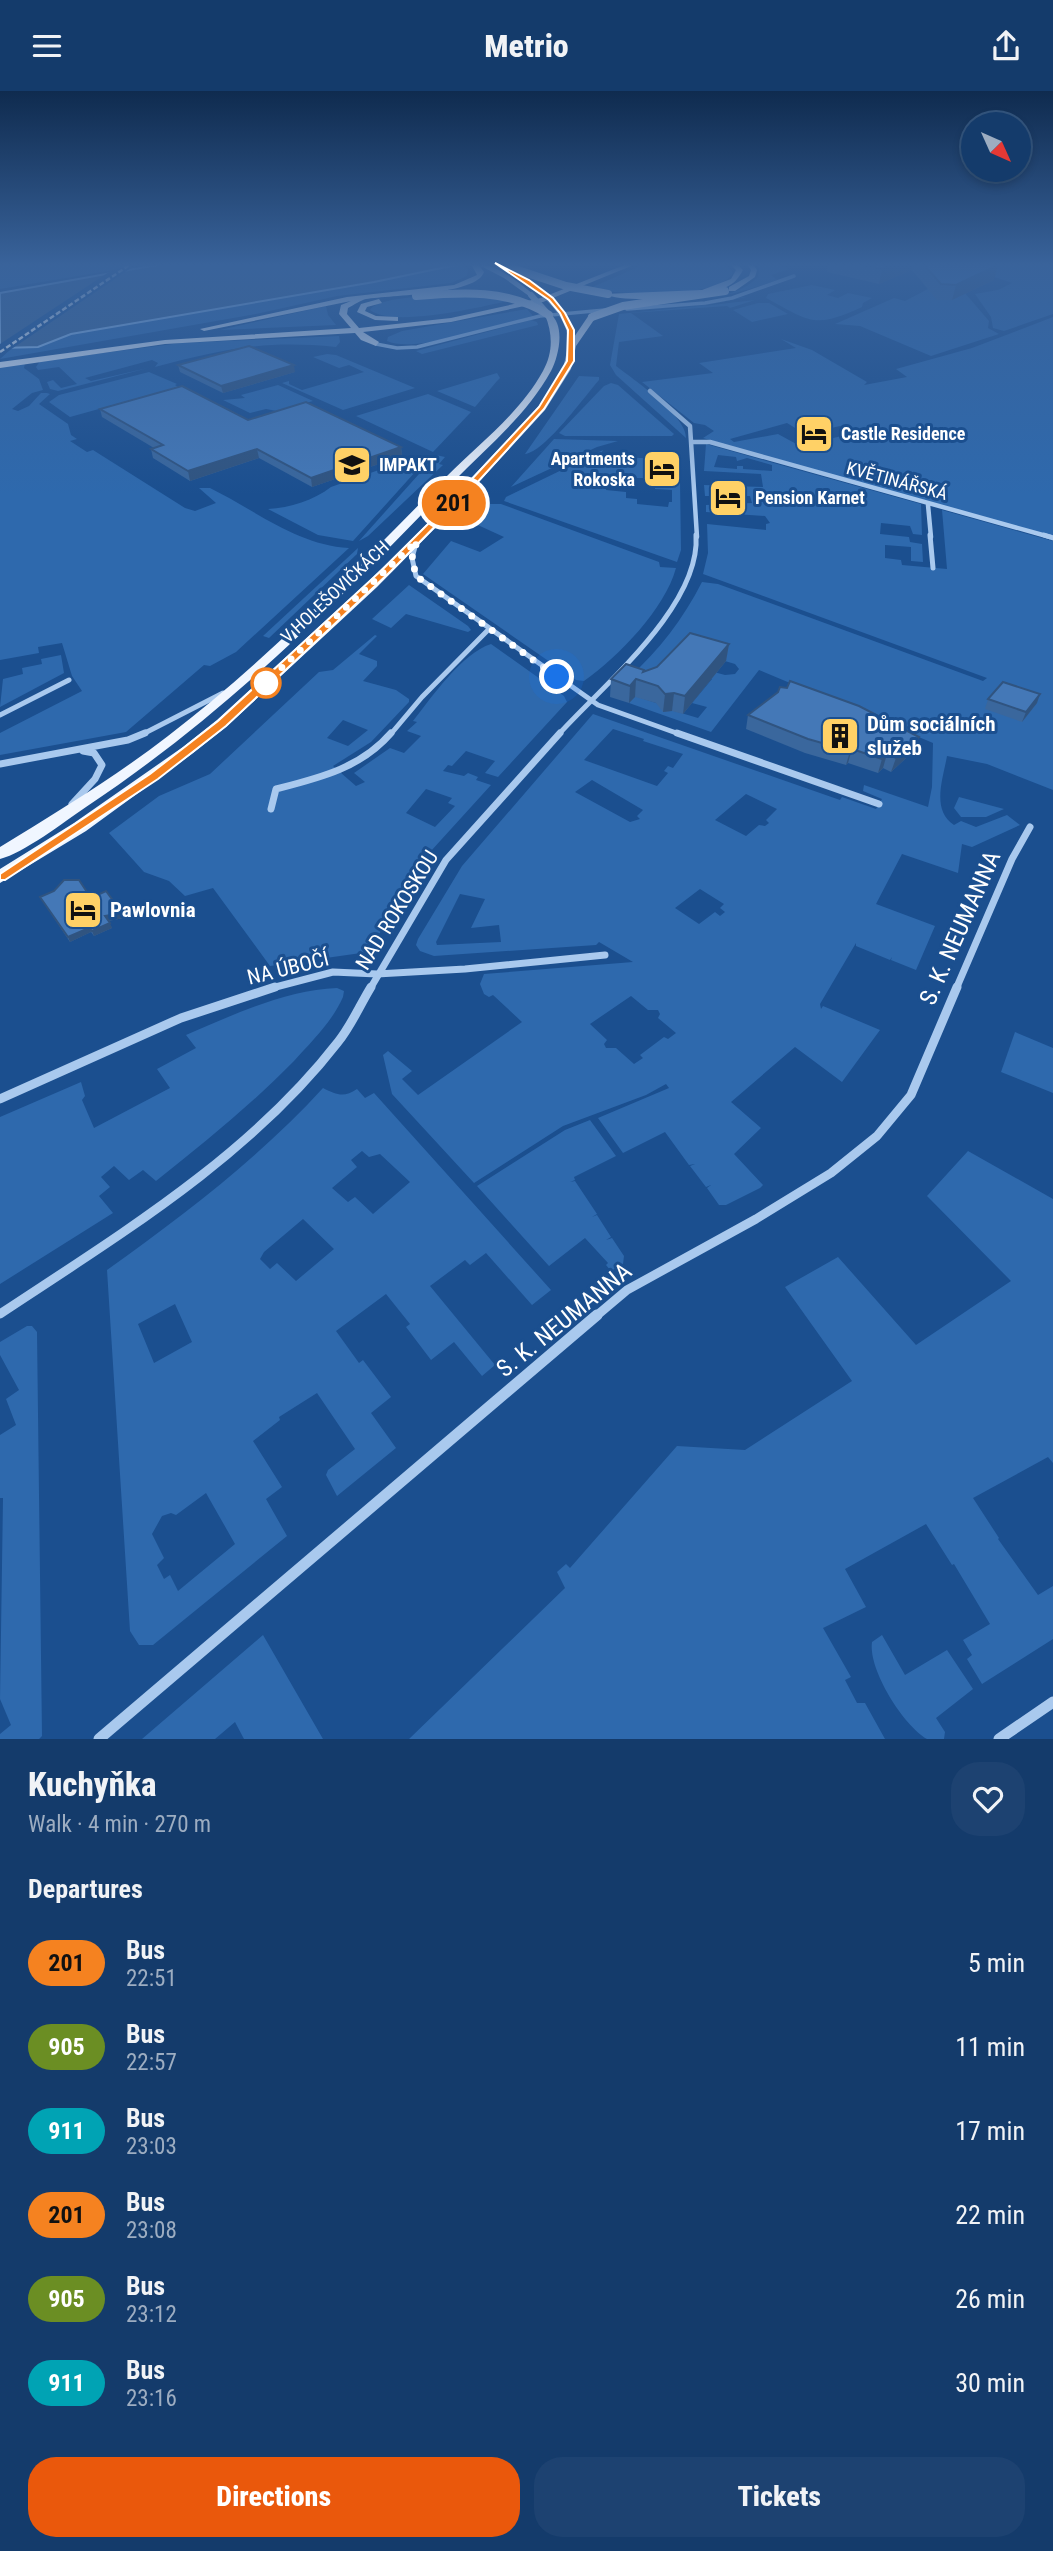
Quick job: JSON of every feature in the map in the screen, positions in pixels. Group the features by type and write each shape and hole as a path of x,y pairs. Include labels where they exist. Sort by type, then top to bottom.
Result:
{"main road":[{"path":"0,364 128,341"},
{"path":"109,344 132,341"},
{"path":"0,364 181,341"},
{"path":"371,341 376,344"},
{"path":"376,344 380,341"},
{"name":"V HOLEŠOVIČKÁCH","path":"0,854 50,824 148,757 236,686 312,617 508,420 541,381 551,363 555,341"},
{"path":"571,341 572,346"},
{"name":"V HOLEŠOVIČKÁCH","path":"0,877 154,776 222,723 417,541 537,414 564,375 576,341"}],"street":[{"path":"376,344 410,348 439,341"},
{"path":"650,391 690,426 693,442"},
{"name":"KVĚTINÁŘSKÁ","path":"693,442 710,442 1053,538"},
{"name":"NAD ROKOSKOU","path":"0,1314 161,1207 245,1138 298,1087 339,1041 446,860 590,700 655,633 689,576 696,545 691,480 693,442"},
{"path":"928,505 933,568"},
{"path":"417,541 412,558 416,576 598,705 879,804"},
{"path":"271,809 276,789 328,776 365,757 385,740 422,697 489,629"},
{"path":"0,715 69,680"},
{"path":"0,764 128,740 157,728 236,686"},
{"path":"50,824 79,797 100,772 102,765 97,756 75,751"},
{"name":"S. K. NEUMANNA","path":"99,1739 627,1290 756,1219 831,1173 877,1136 911,1095 1012,859 1030,827"},
{"name":"NA ÚBOČÍ","path":"0,1099 180,1019 254,993 333,972 377,974 465,969 605,955"},
{"path":"999,1739 1053,1702"}],"shaded area":[{"path":"0,341 53,341 38,347 0,348"},
{"path":"50,341 103,341 0,359 12,348 45,344"},
{"path":"387,341 437,341 417,344"},
{"path":"453,341 474,341 422,354 416,351"},
{"path":"614,341 627,341 619,342 616,366 669,409 684,429 686,438 616,375 610,365"},
{"path":"784,341 812,350 867,382 864,385 907,377 896,369 991,341 1053,341 1053,536 854,483 703,438 714,431 705,425 694,423 642,382 713,373 699,363 796,348","holes":["787,423 805,434 840,426 854,433 800,446 778,434 734,442 730,439"]},
{"path":"895,341 978,341 931,356"},
{"path":"340,342 336,347 287,345 244,348 155,367 158,363 152,360 85,378 91,381 148,368 58,391 50,389 47,382 53,380 61,388 77,384 59,367 38,370 36,367 40,361 181,343"},
{"path":"336,355 415,388 343,410 282,383 289,381 289,384 302,390 364,372 349,365 339,368 313,357"},
{"path":"25,363 24,368 39,379 43,390 32,393 12,409 18,411 29,406 41,393 50,394 39,404 68,424 71,435 77,439 70,441 87,452 93,450 185,508 195,511 216,503 199,488 210,488 294,533 330,545 349,548 236,652 210,666 204,665 126,732 0,755 0,733 82,691 72,676 62,643 38,647 39,653 0,660 0,366"},
{"path":"149,372 177,384 175,385 178,387 70,417 49,402 59,395"},
{"path":"497,373 500,378 475,407 437,391"},
{"path":"579,376 599,377 599,380 543,444 525,454"},
{"path":"611,383 618,385 674,434 565,436 559,433 604,386"},
{"path":"278,385 313,401 277,411 266,409 250,413 223,400 245,398 241,395"},
{"path":"428,394 471,412 433,452 356,416"},
{"path":"554,439 618,441 597,447 511,487"},
{"path":"706,444 921,504 922,535 913,534 910,526 881,523 880,534 909,537 910,542 922,544 923,562 911,561 911,547 885,545 885,558 901,560 902,565 947,569 942,510 1053,541 1053,790 987,764 947,756 940,793 947,819 954,825 961,821 976,827 1007,815 1020,825 972,847 962,844 958,873 902,854 876,904 935,926 916,970 891,960 892,957 890,960 856,946 856,943 820,1004 821,1009 823,1006 880,1030 842,1082 795,1047 731,1102 761,1128 734,1154 763,1185 760,1188 726,1205 719,1205 707,1188 711,1185 706,1187 690,1166 695,1164 689,1165 665,1132 623,1153 598,1118 669,1088 666,1084 646,1095 563,1126 474,1183 392,1094 383,1055 388,1051 412,1071 402,1079 418,1095 522,1022 493,995 489,997 484,994 480,984 484,974 633,962 599,942 596,945 434,956 420,951 416,945 462,866 593,714 840,800 842,797 876,809 882,799 863,791 864,785 928,807 932,787 933,743 759,670 711,732 629,703 635,696 662,705 664,711 671,710 698,718 707,707 692,703 712,679 710,671 725,675 735,674 739,669 735,664 678,647 677,661 628,678 670,634 702,582 718,584 983,681 987,678 703,574 708,553 707,524 766,530 766,524 770,523 765,516 706,512 706,505 752,503 750,496 705,496 704,485 763,487 761,474 704,471","holes":["718,455 736,457 737,461 747,458 772,465 772,471 743,469 743,466 737,466 737,469 714,467","613,729 683,754 673,768 668,766 664,771 668,773 657,786 584,760","592,780 643,810 637,816 640,819 630,822 575,792","746,794 777,809 766,820 769,823 765,826 759,825 746,836 715,820","700,889 724,904 720,908 725,912 720,916 715,912 699,924 675,908","460,894 485,899 471,928 499,925 501,942 437,945 436,942","631,996 648,1010 658,1010 658,1018 676,1033 668,1039 664,1037 640,1055 643,1058 634,1064 616,1048 606,1048 604,1044 607,1040 590,1024"]},
{"path":"603,450 600,456 680,460 680,478 608,478 606,490 626,492 626,498 637,499 637,504 668,507 669,502 672,502 672,490 655,489 655,485 658,481 680,481 681,550 677,562 504,501 506,497"},
{"path":"436,455 445,457 439,464 443,465 368,536 359,541"},
{"path":"418,456 425,461 353,541 318,535 268,509 301,503 331,487"},
{"path":"490,504 501,504 659,562 660,567 676,568 662,600 639,631 584,681 576,680 423,574 451,541 480,552 504,537 469,521"},
{"path":"358,548 357,554 269,638 263,636"},
{"path":"409,585 471,630 468,632 406,614 391,628 372,619"},
{"path":"375,635 377,636 359,654 377,661 377,666 363,681 396,690 409,699 371,742 333,766 356,786 365,782 354,773 390,748 404,753 421,736 407,731 417,722 413,721 438,688 469,656 491,644 564,696 567,702 498,777 485,773 495,761 466,751 452,766 448,765 443,771 464,776 468,773 478,777 476,780 491,785 431,851 368,952 270,966 213,888 185,896 169,881 144,872 109,833 159,796 210,774 319,672 333,670","holes":["343,720 368,730 348,746 327,738","426,789 452,798 448,803 455,806 435,827 406,813"]},
{"path":"61,655 64,673 0,707 3,679 23,674 22,668 42,664 41,659"},
{"path":"959,797 1004,809 986,817 961,817 954,808"},
{"path":"337,988 344,991 343,997 315,1039 244,1108 156,1181 143,1170 129,1180 114,1166 101,1177 110,1187 99,1196 113,1213 0,1284 0,1117 81,1082 85,1096 82,1100 94,1128 170,1088 157,1069 196,1048 186,1035 279,998"},
{"path":"1015,1032 1053,1048 1053,1093 1001,1072"},
{"path":"323,1088 340,1095 357,1089 365,1098 374,1093 551,1290 532,1305 486,1253 470,1265 465,1260 430,1286 495,1365 482,1376 454,1342 431,1360 406,1327 410,1324 386,1294 336,1331 359,1363 363,1360 391,1397 371,1413 396,1448 337,1496 326,1475 328,1470 355,1449 317,1393 279,1417 280,1420 253,1441 282,1487 266,1499 287,1536 153,1645 139,1645 130,1631 107,1270 220,1185 299,1114","holes":["362,1151 369,1157 380,1154 410,1182 373,1214 355,1197 348,1202 332,1188 357,1167 351,1160","303,1219 334,1249 296,1281 277,1263 270,1269 260,1259 264,1252","175,1304 192,1342 154,1363 138,1324","206,1493 235,1544 178,1591 170,1575 164,1579 157,1565 164,1558 152,1534 162,1516 171,1513 176,1515"]},
{"path":"590,1120 616,1156 574,1177 575,1180 570,1182 575,1181 597,1214 592,1217 597,1215 611,1237 606,1240 612,1238 624,1256 623,1264 611,1271 606,1265 608,1263 585,1238 549,1266 477,1186 565,1130"},
{"path":"968,1151 1053,1199 1053,1463 1048,1457 973,1498 1038,1595 1053,1586 1053,1639 982,1684 967,1659 972,1655 963,1640 990,1624 926,1524 845,1569 866,1607 823,1628 851,1677 845,1680 857,1703 865,1703 885,1739 409,1739 565,1588 557,1572 566,1564 570,1568 677,1446 745,1450 852,1381 785,1287 838,1257 916,1345 1011,1281 927,1196"},
{"path":"27,1326 32,1326 37,1332 42,1736 39,1739 0,1739 0,1734 11,1725 0,1699 3,1498 0,1498 0,1435 16,1425 6,1399 19,1390 0,1355 0,1342"},
{"path":"263,1635 323,1739 244,1739 235,1722 215,1739 142,1739"},
{"path":"882,1635 905,1675 947,1650 973,1689 936,1718 945,1732 944,1739 927,1739 918,1732 889,1696 872,1654 872,1642"}],"pier":[{"path":"5,341 23,341 7,352 0,351 0,344"}],"building":[{"path":"249,346 294,365 221,386 178,365"},
{"path":"182,386 248,420 306,402 401,447 311,478 257,449 188,471 151,449 163,445 100,409"},
{"path":"690,633 729,644 685,696 665,694 658,686 636,679 630,686 611,679 626,664 644,670 643,672 657,667"},
{"name":"Dům sociálních služeb","path":"790,681 859,706 919,737 896,758 887,754 882,759 808,739 748,715 778,692 780,687 787,688"},
{"path":"1003,682 1040,694 1026,712 988,699"},
{"name":"Pawlovnia","path":"64,880 79,880 91,898 106,891 122,913 105,916 110,923 92,931 89,928 68,937 40,897 54,891"}],"railway":[{"path":"0,352 17,341"}],"bus line":[{"name":"201","path":"0,877 154,776 222,723 321,633 461,496 542,408 567,369 573,341"}],"place":[{"name":"Castle Residence","path":"814,434"},
{"name":"IMPAKT","path":"352,465"},
{"name":"Apartments Rokoska","path":"662,469"},
{"name":"Pension Karnet","path":"728,498"},
{"name":"Dům sociálních služeb","path":"840,736"},
{"name":"Pawlovnia","path":"83,910"}],"route":[{"path":"266,683 260,688 417,541 412,552 413,571 416,576 557,677"}]}
